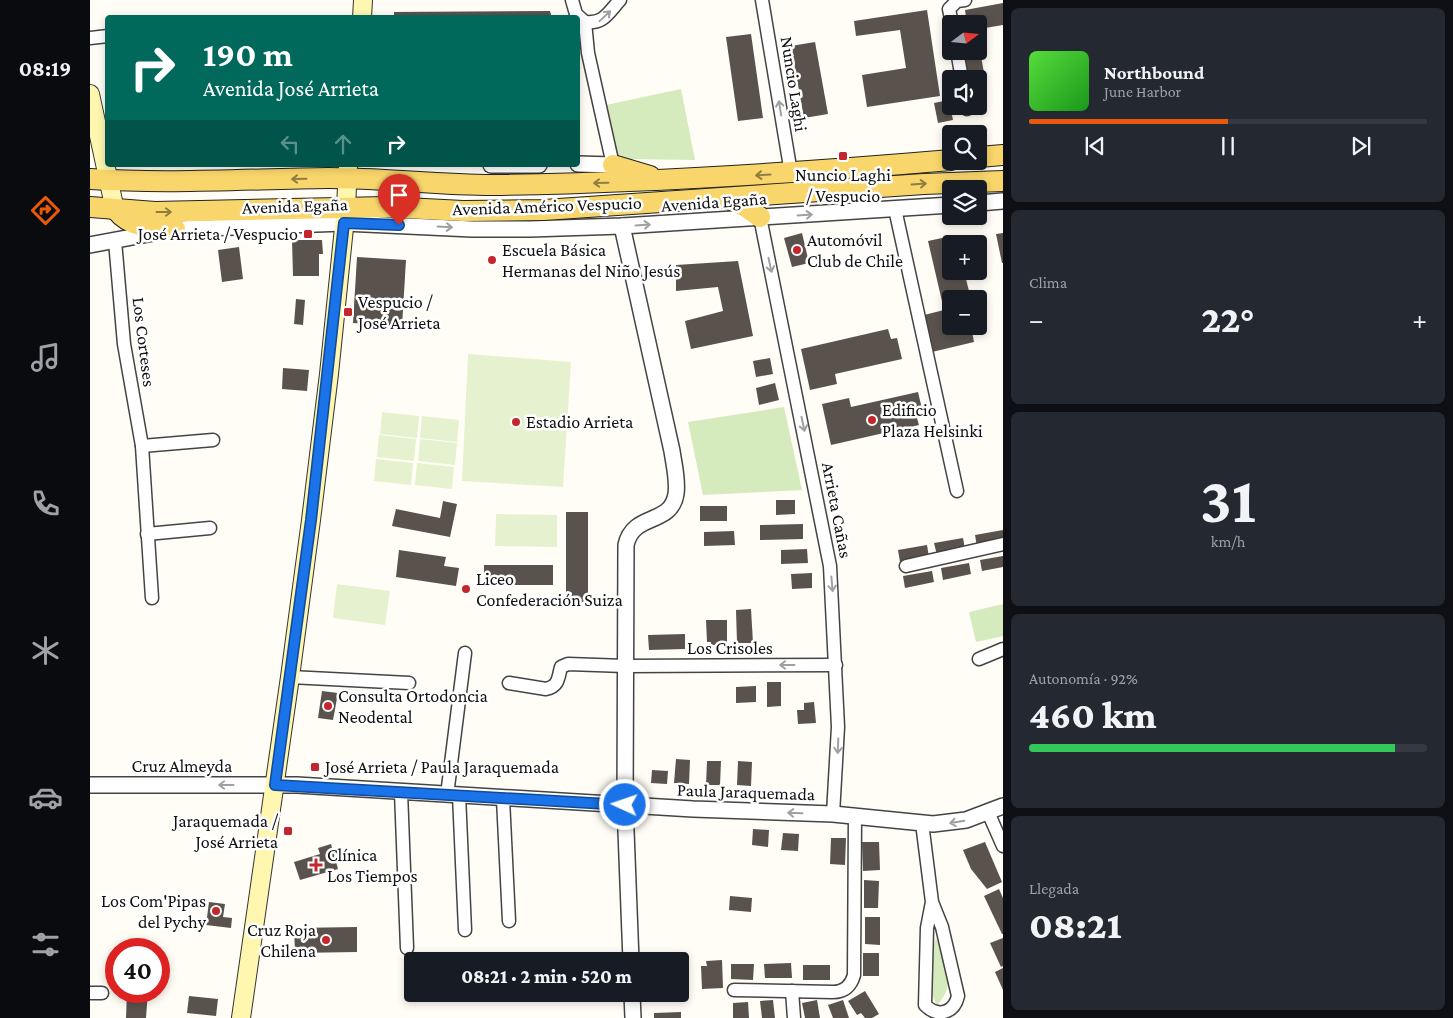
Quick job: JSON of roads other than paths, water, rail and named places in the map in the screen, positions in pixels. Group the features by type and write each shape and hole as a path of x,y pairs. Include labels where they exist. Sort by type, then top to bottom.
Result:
{"main road":[{"path":"362,15 363,0"},
{"path":"90,94 99,179 115,210 126,220 137,224 152,228 175,229"},
{"path":"987,156 1003,155"},
{"name":"Avenida Américo Vespucio","path":"99,179 158,181 348,172 489,185 605,183 791,173 942,161"},
{"path":"613,165 666,180"},
{"path":"241,1018 290,677 328,384 348,172"},
{"name":"Avenida Américo Vespucio","path":"90,208 345,215 386,208 544,210 924,184 1003,181"},
{"path":"725,198 746,207 760,217"}],"street":[{"path":"572,0 577,15"},
{"path":"580,18 585,22 594,23 601,21 620,0"},
{"name":"Nuncio Laghi","path":"762,0 791,173"},
{"path":"950,15 949,9 957,1 965,0"},
{"path":"580,164 613,165 588,53 585,22"},
{"path":"90,38 105,36"},
{"path":"987,202 1003,201"},
{"name":"Avenida Egaña","path":"90,245 175,229 345,215 507,229 622,226 942,206"},
{"path":"895,209 957,491"},
{"name":"Arrieta Cañas","path":"760,217 828,552 832,585 838,750 833,814"},
{"path":"622,226 672,451 676,487 676,496 670,508 659,517 636,527 628,538 626,560 625,805 631,952"},
{"name":"Los Corteses","path":"116,241 124,344 142,446 152,598"},
{"path":"142,446 213,440"},
{"path":"147,534 210,528"},
{"path":"906,566 1003,544"},
{"path":"979,659 1003,649"},
{"path":"465,653 453,795 465,930"},
{"name":"Los Crisoles","path":"509,683 550,688 557,683 562,667 568,664 626,666 836,665"},
{"path":"290,677 409,683"},
{"name":"Cruz Almeyda","path":"90,785 275,785"},
{"name":"Paula Jaraquemada","path":"275,785 503,799 833,814 922,823 954,823 973,818 1003,806"},
{"path":"401,792 407,948"},
{"path":"503,799 509,921"},
{"path":"988,812 1003,846"},
{"path":"734,990 838,992 848,987 853,979 855,816"},
{"path":"922,823 932,902 942,927 958,996 956,1004 950,1011 938,1016 925,1005 924,996 927,928 932,902"},
{"path":"792,991 794,1018"},
{"path":"632,1002 633,1018"}],"place":[{"name":"Nuncio Laghi / Vespucio","path":"843,156"},
{"name":"José Arrieta / Vespucio","path":"308,234"},
{"name":"Automóvil Club de Chile","path":"797,250"},
{"name":"Escuela Básica Hermanas del Niño Jesús","path":"492,260"},
{"name":"Vespucio / José Arrieta","path":"348,312"},
{"name":"Edificio Plaza Helsinki","path":"872,420"},
{"name":"Estadio Arrieta","path":"516,422"},
{"name":"Liceo Confederación Suiza","path":"466,589"},
{"name":"Consulta Ortodoncia Neodental","path":"328,706"},
{"name":"José Arrieta / Paula Jaraquemada","path":"315,767"},
{"name":"Jaraquemada / José Arrieta","path":"288,831"},
{"name":"Clínica Los Tiempos","path":"316,865"},
{"name":"Los Com'Pipas del Pychy","path":"216,911"},
{"name":"Cruz Roja Chilena","path":"326,940"}]}
